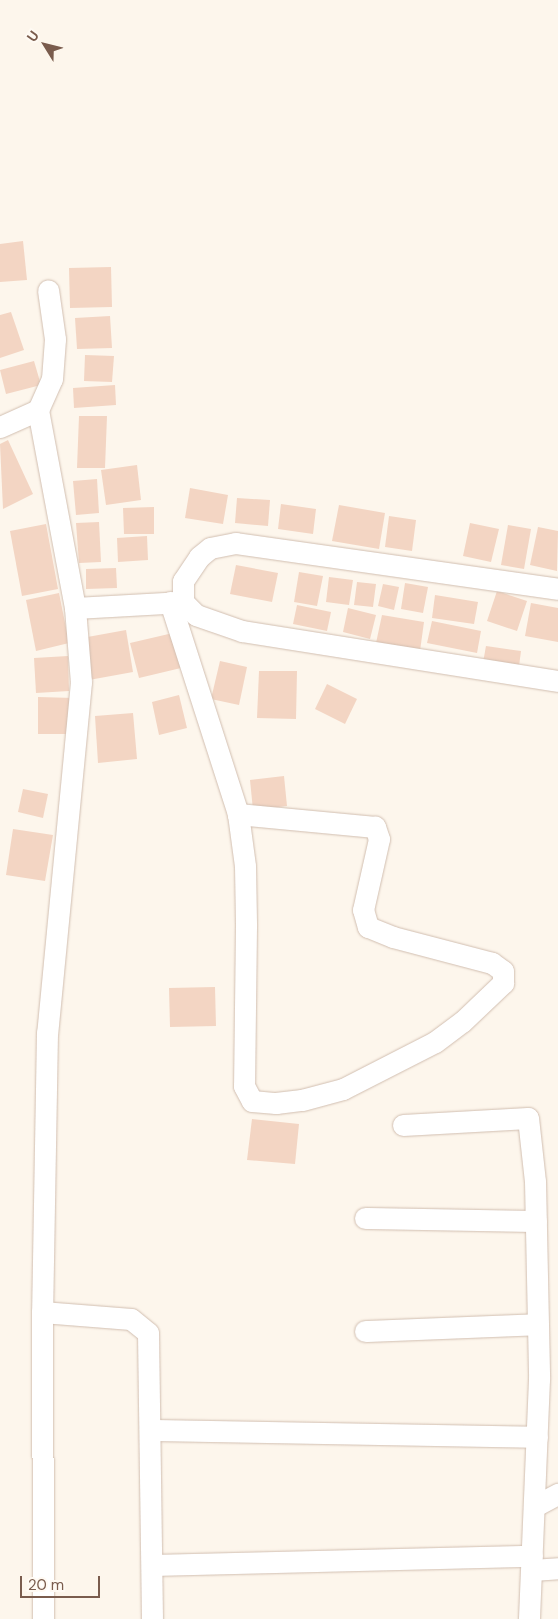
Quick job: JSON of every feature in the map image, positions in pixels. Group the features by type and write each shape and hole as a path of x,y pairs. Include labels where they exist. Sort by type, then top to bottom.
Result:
{"street":[{"path":"44,1619 42,1312 47,1032 81,682 75,608 38,410 52,379 53,369 55,339 48,290"},
{"path":"0,427 38,410"},
{"path":"238,814 375,827 379,839 363,910 368,927 393,937 492,963 503,971 503,983 462,1022 434,1042 343,1089 276,1104 252,1101 244,1086 245,866 238,814 177,602 183,581 199,557 210,548 236,543 558,589"},
{"path":"75,608 177,602 196,614 242,631 558,681"},
{"path":"402,1125 528,1118 536,1221 538,1324 538,1437 529,1619"},
{"path":"365,1218 536,1221"},
{"path":"42,1312 131,1320 142,1325 148,1333 151,1430 152,1619"},
{"path":"365,1332 538,1324"},
{"path":"151,1430 538,1437"},
{"path":"535,1506 558,1494"},
{"path":"152,1565 532,1563 558,1568"}],"building":[{"path":"23,241 27,280 0,282 0,244"},
{"path":"111,267 112,307 70,308 69,268"},
{"path":"11,312 24,350 0,358 0,315"},
{"path":"110,316 112,348 77,349 75,318"},
{"path":"85,355 114,356 112,382 84,381"},
{"path":"34,361 41,385 6,394 0,370"},
{"path":"115,385 116,405 74,408 73,388"},
{"path":"79,416 107,416 105,468 77,468"},
{"path":"8,440 33,494 3,509 0,444"},
{"path":"137,465 141,500 106,505 101,470"},
{"path":"97,479 99,513 76,515 73,481"},
{"path":"190,488 228,495 223,524 185,518"},
{"path":"237,498 270,500 268,526 235,523"},
{"path":"281,504 316,509 313,534 278,529"},
{"path":"339,505 385,513 379,549 332,541"},
{"path":"154,507 154,534 124,534 123,508"},
{"path":"389,516 416,520 412,551 385,547"},
{"path":"99,522 101,562 79,563 76,523"},
{"path":"470,523 499,529 491,562 463,556"},
{"path":"46,524 58,589 22,596 10,531"},
{"path":"508,525 531,529 524,569 501,565"},
{"path":"538,527 558,531 557,571 530,565"},
{"path":"147,536 148,560 118,562 117,538"},
{"path":"236,565 278,573 272,602 230,594"},
{"path":"116,568 117,588 86,589 86,569"},
{"path":"299,572 323,576 317,606 294,602"},
{"path":"329,577 353,580 349,605 326,602"},
{"path":"357,582 376,584 373,607 354,605"},
{"path":"405,583 428,587 423,613 401,609"},
{"path":"383,584 399,587 394,610 378,606"},
{"path":"497,591 527,601 517,631 487,621"},
{"path":"59,593 69,643 36,651 26,600"},
{"path":"435,595 478,602 474,624 432,618"},
{"path":"531,603 558,608 558,642 525,636"},
{"path":"297,605 331,612 327,631 293,624"},
{"path":"348,608 376,615 370,639 343,632"},
{"path":"382,615 424,622 420,651 376,643"},
{"path":"432,621 481,631 477,653 427,643"},
{"path":"126,630 133,672 89,680 82,638"},
{"path":"173,633 181,668 139,678 130,643"},
{"path":"486,646 521,651 518,674 482,668"},
{"path":"68,656 69,691 36,693 34,658"},
{"path":"220,661 247,667 239,705 211,699"},
{"path":"259,671 297,671 296,719 257,718"},
{"path":"327,684 357,699 345,724 315,709"},
{"path":"179,695 187,728 159,735 152,702"},
{"path":"38,697 74,698 73,734 38,734"},
{"path":"133,713 137,759 98,763 95,716"},
{"path":"284,776 287,806 253,810 250,780"},
{"path":"23,789 48,794 43,818 18,812"},
{"path":"13,829 53,835 45,881 6,875"},
{"path":"215,987 216,1026 170,1027 169,988"},
{"path":"252,1119 299,1124 295,1164 247,1160"}]}
